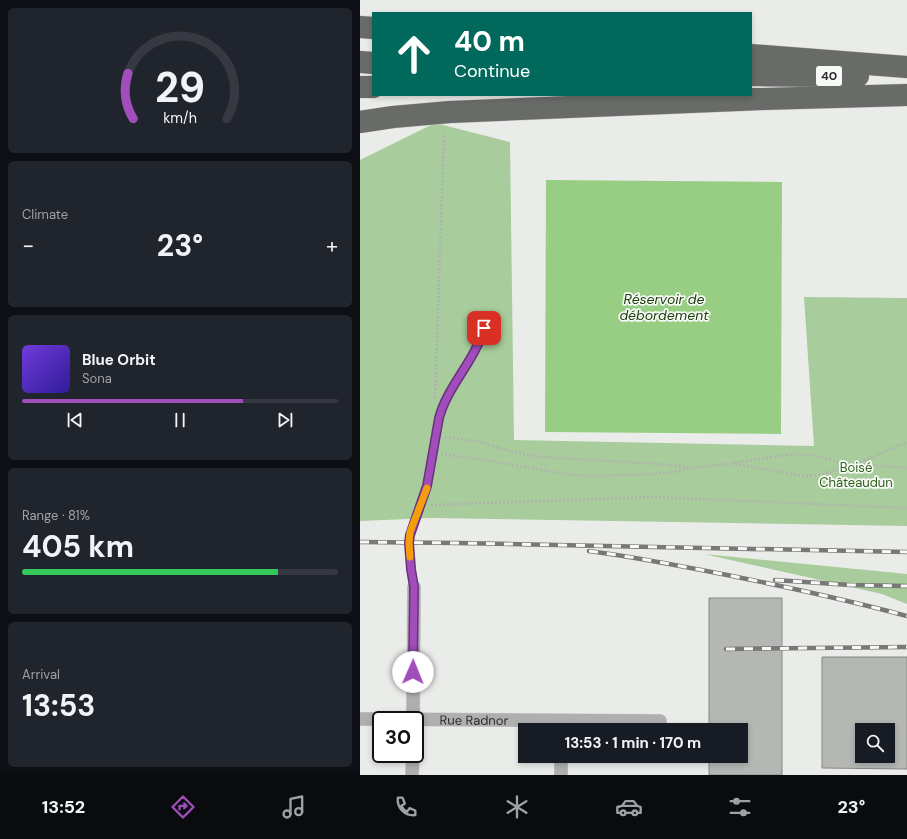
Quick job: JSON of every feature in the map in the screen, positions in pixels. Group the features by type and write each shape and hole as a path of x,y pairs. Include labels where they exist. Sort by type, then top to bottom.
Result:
{"highway":[{"path":"360,27 372,28"},
{"path":"752,55 907,67"},
{"path":"360,62 372,62"},
{"name":"40","path":"752,74 842,76 907,74"},
{"path":"360,87 372,87"},
{"name":"40","path":"644,96 763,99 907,95"},
{"path":"360,122 393,116 450,112 763,99"}],"street":[{"path":"413,711 414,587"},
{"name":"Rue Radnor","path":"360,719 372,719"},
{"name":"Rue Radnor","path":"424,720 518,724"},
{"name":"Rue Radnor","path":"611,723 660,721"},
{"path":"412,775 413,763"},
{"path":"561,763 561,775"}],"lane":[{"path":"414,587 409,543 410,532 429,479 441,411 477,348 484,328"}],"path":[{"path":"434,404 444,133"},
{"path":"436,436 480,442 509,451 541,457 660,464 690,468"},
{"path":"732,463 807,476 820,475 852,465 907,442"},
{"path":"433,453 585,476 652,474 793,454 811,456 852,465 907,468"},
{"path":"420,506 653,497 907,508"}],"green space":[{"name":"Boisé Châteaudun","path":"435,123 510,142 514,440 814,446 804,297 907,298 907,526 431,518 360,521 360,160"},
{"path":"704,554 907,574 907,604 882,594"}],"water":[{"name":"Réservoir de débordement","path":"546,180 782,182 781,434 545,432"}],"building":[{"path":"709,598 782,598 782,775 709,775 709,763 748,763 748,723 709,723"},
{"path":"822,657 907,657 907,769 822,768"}],"railway":[{"path":"360,542 907,552"},
{"path":"589,551 658,562 750,580 840,599 907,616"},
{"path":"775,580 850,585 907,586"},
{"path":"726,649 907,647"}],"slow traffic":[{"path":"410,557 410,532 427,488"}],"route":[{"path":"413,672 414,587 411,569 409,543 410,535 413,523 424,498 429,479 441,411 477,348 484,328"}]}
